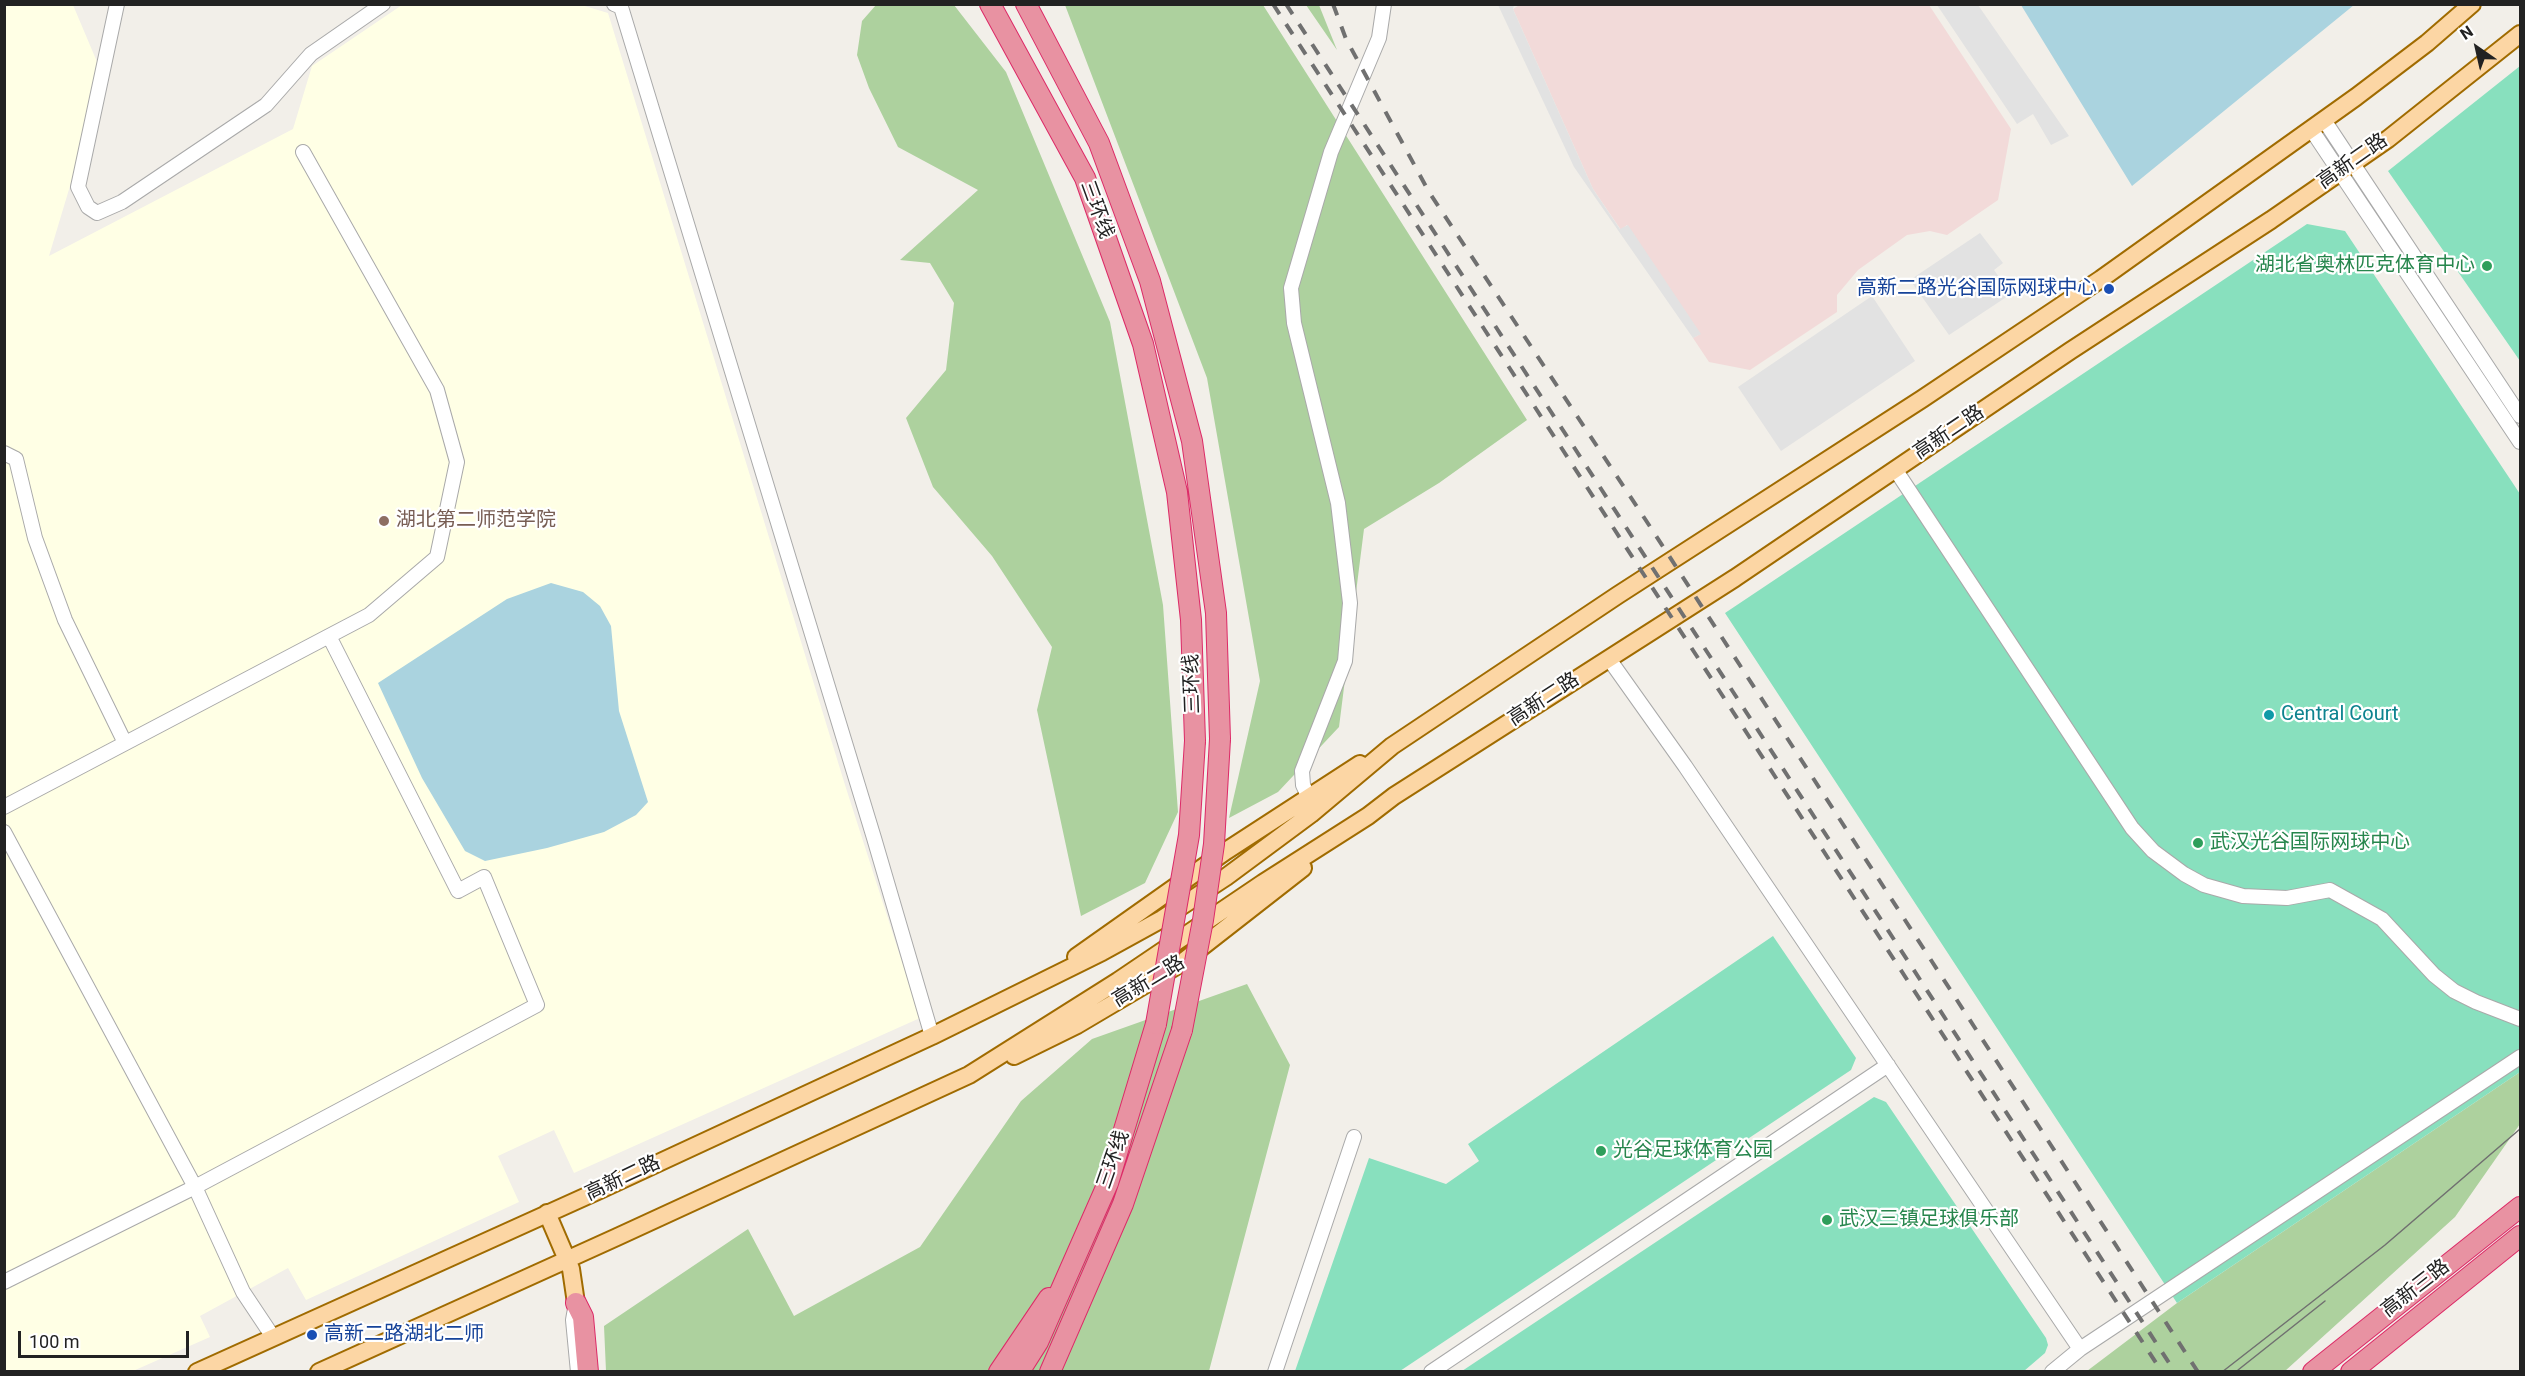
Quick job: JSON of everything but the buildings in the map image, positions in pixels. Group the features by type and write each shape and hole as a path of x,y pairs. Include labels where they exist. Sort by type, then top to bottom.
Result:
{"highway":[{"name":"三环线","path":"1026,4 1099,143 1150,281 1192,441 1216,613 1220,739 1214,843 1203,920 1182,1030 1123,1204 1050,1371"},
{"name":"三环线","path":"991,6 1085,178 1143,344 1177,492 1191,620 1195,741 1189,835 1156,1024 1108,1183 1038,1342 1022,1371"},
{"name":"高新三路","path":"2313,1371 2520,1207"},
{"name":"高新三路","path":"2351,1371 2520,1236"},
{"path":"999,1371 1033,1318 1070,1269"},
{"path":"576,1303 583,1317 588,1371"}],"main road":[{"name":"高新二路","path":"1046,979 1216,857 1343,774 1392,746 2071,299 2318,124 2427,43 2472,4"},
{"name":"高新二路","path":"319,1371 969,1075 1118,981 1263,883 1368,816 1394,796 1725,584 2346,168 2388,139 2520,34"},
{"name":"高新二路","path":"197,1371 932,1036 1102,952 1162,919 1216,883 1311,814 1392,746"},
{"path":"547,1213 571,1269 576,1303"},
{"name":"高新三路","path":"2373,1354 2520,1244"}],"street":[{"path":"117,4 78,187 88,207 97,213 122,202 266,105 311,54 383,4"},
{"path":"614,4 621,7 932,1036"},
{"path":"1309,798 1303,785 1302,771 1345,661 1350,603 1338,503 1294,323 1291,288 1331,152 1379,38 1384,4"},
{"path":"2318,124 2520,442"},
{"path":"4,807 369,615 437,557 457,462 437,390 303,152"},
{"path":"2346,168 2520,416"},
{"path":"4,453 16,459 35,538 65,620 125,743"},
{"path":"1895,469 2126,819 2153,851 2184,874 2224,892 2265,898 2309,896 2330,890 2339,894 2382,919 2428,970 2454,991 2520,1019"},
{"path":"4,1282 195,1187 537,1005 483,877 458,891 329,636"},
{"path":"1609,659 1685,766 2080,1350"},
{"path":"4,832 195,1187 243,1292 273,1337"},
{"path":"2052,1371 2080,1350 2520,1057"},
{"path":"1431,1371 1888,1065"},
{"path":"1275,1371 1354,1137"},
{"path":"576,1303 573,1320 578,1371"}],"shaded area":[{"name":"湖北第二师范学院","path":"578,4 608,13 845,785 920,1018 574,1173 554,1130 498,1156 519,1202 306,1300 288,1268 200,1316 210,1337 133,1371 5,1372 5,5 73,5 103,76 49,256 293,129 312,66 402,5"},
{"path":"1521,4 1929,5 2011,129 1998,200 1947,235 1930,231 1907,235 1858,270 1837,295 1837,312 1750,370 1709,362 1693,338 1700,334 1627,225 1621,230 1593,189 1513,9"},
{"path":"1498,5 1514,5 1513,9 1593,189 1620,229 1628,225 1701,334 1693,338 1574,167"},
{"path":"1937,5 1978,5 2069,136 2051,145 2033,114 2017,124"},
{"path":"1980,233 2003,263 1994,270 2011,294 1949,335 1910,280"},
{"path":"1872,296 1915,361 1781,451 1738,387"}],"green space":[{"path":"876,5 954,5 1006,72 1110,322 1163,605 1178,812 1145,883 1081,916 1037,710 1052,647 992,556 933,487 906,418 946,370 954,303 930,263 900,260 978,190 898,147 869,88 857,55 862,21"},
{"path":"1065,5 1263,5 1527,420 1439,483 1364,529 1339,727 1278,792 1229,818 1260,681 1207,378"},
{"path":"1306,5 1319,5 1337,50"},
{"name":"湖北省奥林匹克体育中心","path":"2520,66 2520,361 2388,171"},
{"name":"武汉光谷国际网球中心","path":"2307,224 2345,231 2520,494 2520,1072 2177,1303 1725,613"},
{"name":"光谷足球体育公园","path":"1773,936 1856,1058 1851,1070 1400,1371 1295,1371 1369,1158 1446,1184 1479,1161 1468,1144"},
{"path":"1247,984 1290,1065 1209,1371 606,1371 604,1326 748,1229 794,1316 920,1247 1021,1101 1092,1039"},
{"path":"2520,1072 2520,1124 2455,1217 2285,1371 2087,1371 2177,1303"},
{"name":"武汉三镇足球俱乐部","path":"1874,1097 1886,1102 2046,1338 2048,1345 2045,1353 2024,1371 1462,1371"}],"water":[{"path":"2021,5 2354,5 2132,186"},
{"path":"551,583 583,592 600,606 611,626 619,711 648,802 636,815 604,832 547,848 485,861 465,851 422,778 378,683 507,599"}],"tram line":[{"path":"2222,1372 2385,1245 2520,1129"},
{"path":"2238,1370 2325,1301"}],"railway":[{"path":"1273,4 2162,1372"},
{"path":"1286,4 2175,1372"},
{"path":"1333,4 1346,39 1429,192 1649,525 2198,1372"}],"place":[{"name":"湖北省奥林匹克体育中心","path":"2487,266"},
{"name":"高新二路光谷国际网球中心","path":"2109,289"},
{"name":"湖北第二师范学院","path":"384,521"},
{"name":"Central Court","path":"2269,715"},
{"name":"武汉光谷国际网球中心","path":"2198,843"},
{"name":"光谷足球体育公园","path":"1601,1151"},
{"name":"武汉三镇足球俱乐部","path":"1827,1220"},
{"name":"高新二路湖北二师","path":"312,1335"}]}
